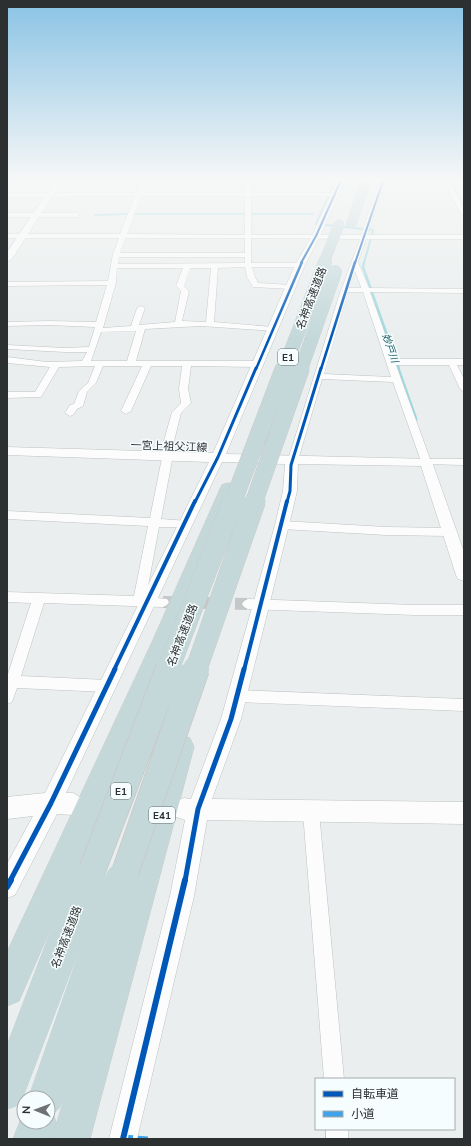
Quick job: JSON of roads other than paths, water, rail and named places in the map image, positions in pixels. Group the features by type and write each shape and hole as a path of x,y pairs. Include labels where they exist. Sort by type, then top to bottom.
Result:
{"highway":[{"name":"名神高速道路","path":"49,1090 332,267 341,231"},
{"name":"名神高速道路","path":"344,231 344,245"},
{"name":"名神高速道路","path":"7,1092 332,267"},
{"path":"7,989 164,642 283,357 332,267"},
{"name":"E41","path":"71,1138 128,931 191,715 263,495 324,319 332,267"}],"street":[{"path":"7,259 26,231"},
{"path":"86,364 112,283 116,256 125,231"},
{"path":"248,231 248,265 251,277 256,285 291,287"},
{"path":"7,236 248,237 298,231"},
{"path":"7,887 51,803 107,686 143,601 218,457 256,364 300,265 319,231"},
{"path":"357,231 464,237"},
{"path":"123,1139 182,896 191,809 231,719 237,696 254,604 282,525 290,491 291,465 345,290 365,232"},
{"path":"116,256 248,255"},
{"path":"355,262 369,291 394,362 396,380 426,462 464,576"},
{"path":"178,324 186,291 180,286 187,265"},
{"path":"210,325 215,265"},
{"path":"115,266 300,265"},
{"path":"7,284 112,283"},
{"path":"345,290 464,291"},
{"path":"131,363 141,308"},
{"path":"7,324 49,323 138,328 178,324 272,329"},
{"path":"7,347 65,350 92,349"},
{"path":"7,360 31,364 56,365 100,363 256,364"},
{"path":"394,362 464,362"},
{"path":"452,362 464,389"},
{"path":"70,413 73,407 78,406 83,391 89,389 93,383 100,363"},
{"path":"126,411 148,363"},
{"path":"143,601 166,455 177,412 186,402 184,397 184,388 187,364"},
{"path":"7,395 38,395 56,365"},
{"path":"319,376 396,380"},
{"name":"一宮上祖父江線","path":"7,451 293,460 426,462"},
{"path":"426,462 464,462"},
{"path":"7,514 184,524"},
{"path":"282,525 386,531 449,532"},
{"path":"7,596 163,602"},
{"path":"7,698 39,598"},
{"path":"254,604 415,610 464,610"},
{"path":"12,682 107,686"},
{"path":"237,696 464,705"},
{"path":"7,808 51,803 73,804"},
{"path":"191,809 311,812 464,813"},
{"path":"311,812 334,1078"}],"waterway":[{"name":"妙戸川","path":"364,263 371,238"},
{"name":"妙戸川","path":"364,262 363,267 399,369"},
{"name":"妙戸川","path":"398,368 416,419"}],"tunnel":[{"path":"163,602 248,604"}]}
